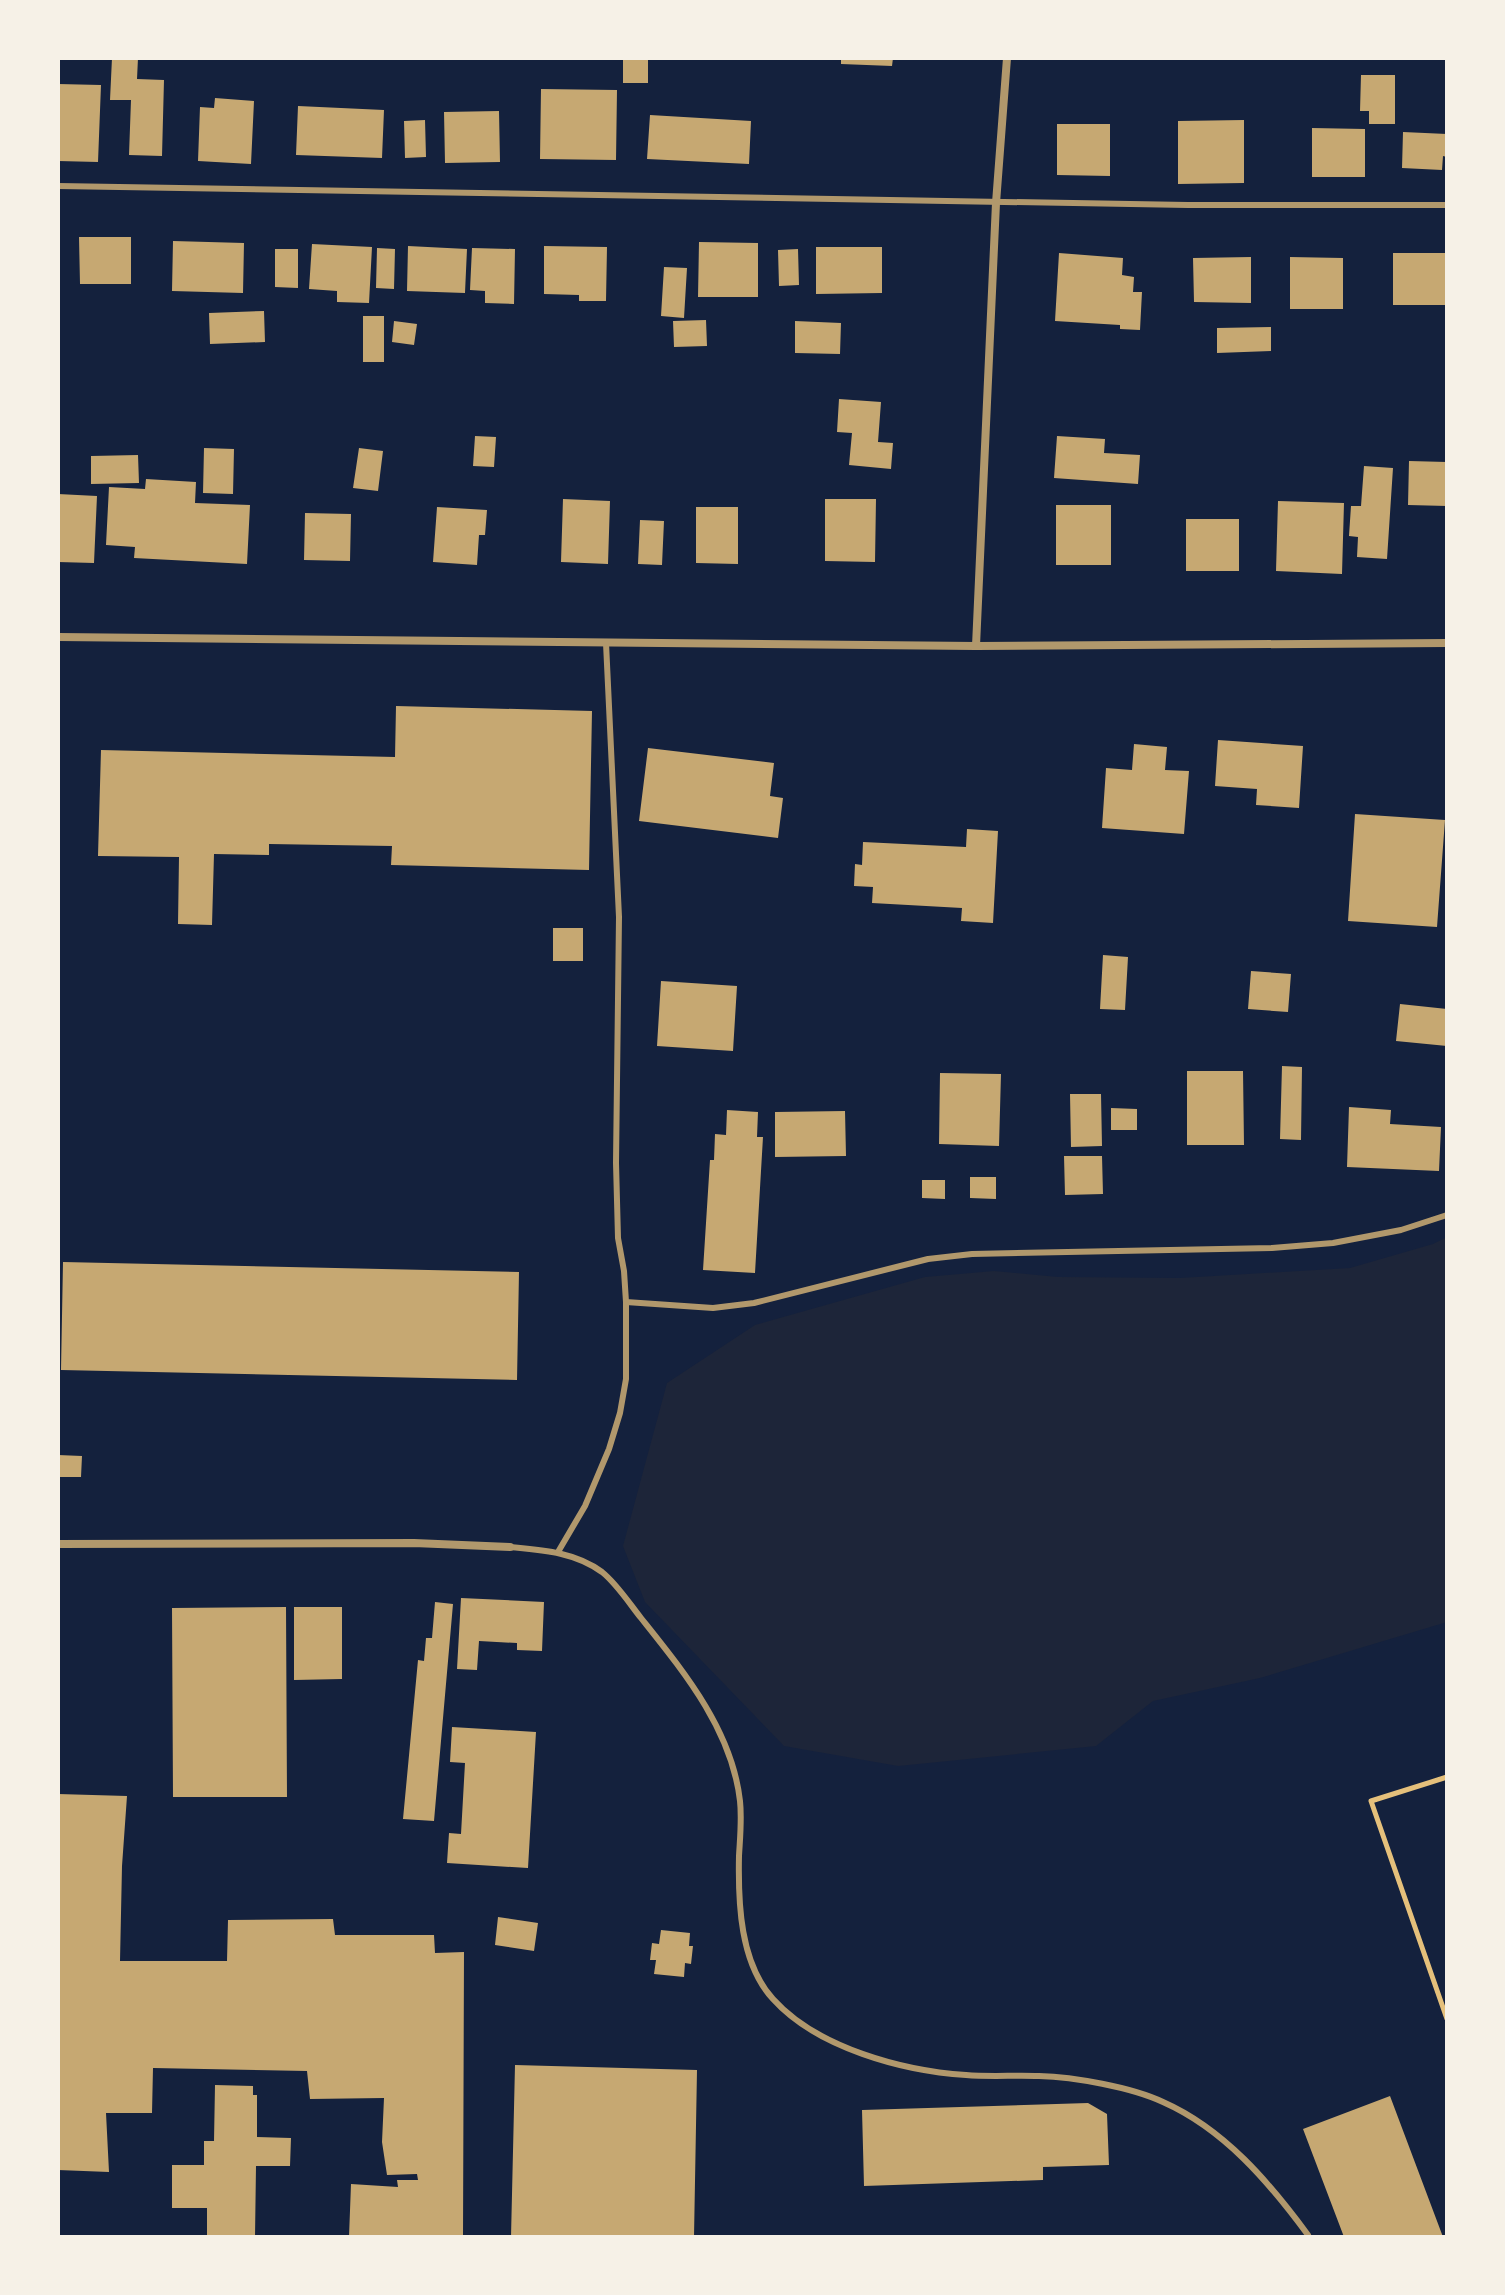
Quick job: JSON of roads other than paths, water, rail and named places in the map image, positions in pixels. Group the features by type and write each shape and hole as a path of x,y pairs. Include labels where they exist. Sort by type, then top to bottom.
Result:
{"street":[{"path":"976,646 996,203 1007,58"},
{"path":"58,637 976,646 1447,643"},
{"path":"58,1544 414,1543 510,1547"}],"lane":[{"path":"58,186 996,203 1447,205"},
{"path":"558,1552 585,1506 609,1449 626,1379 626,1302 618,1238 617,1193 619,917 606,643"},
{"path":"626,1302 713,1308 754,1303 903,1265 972,1254 1272,1248 1333,1243 1401,1230 1447,1215"},
{"path":"510,1547 558,1552 602,1572 679,1666 718,1726 734,1766 740,1803 742,1922 750,1960 772,1998 790,2015 818,2034 847,2048 925,2070 966,2075 1043,2076 1125,2090 1159,2100 1212,2130 1250,2165 1308,2235"}]}
